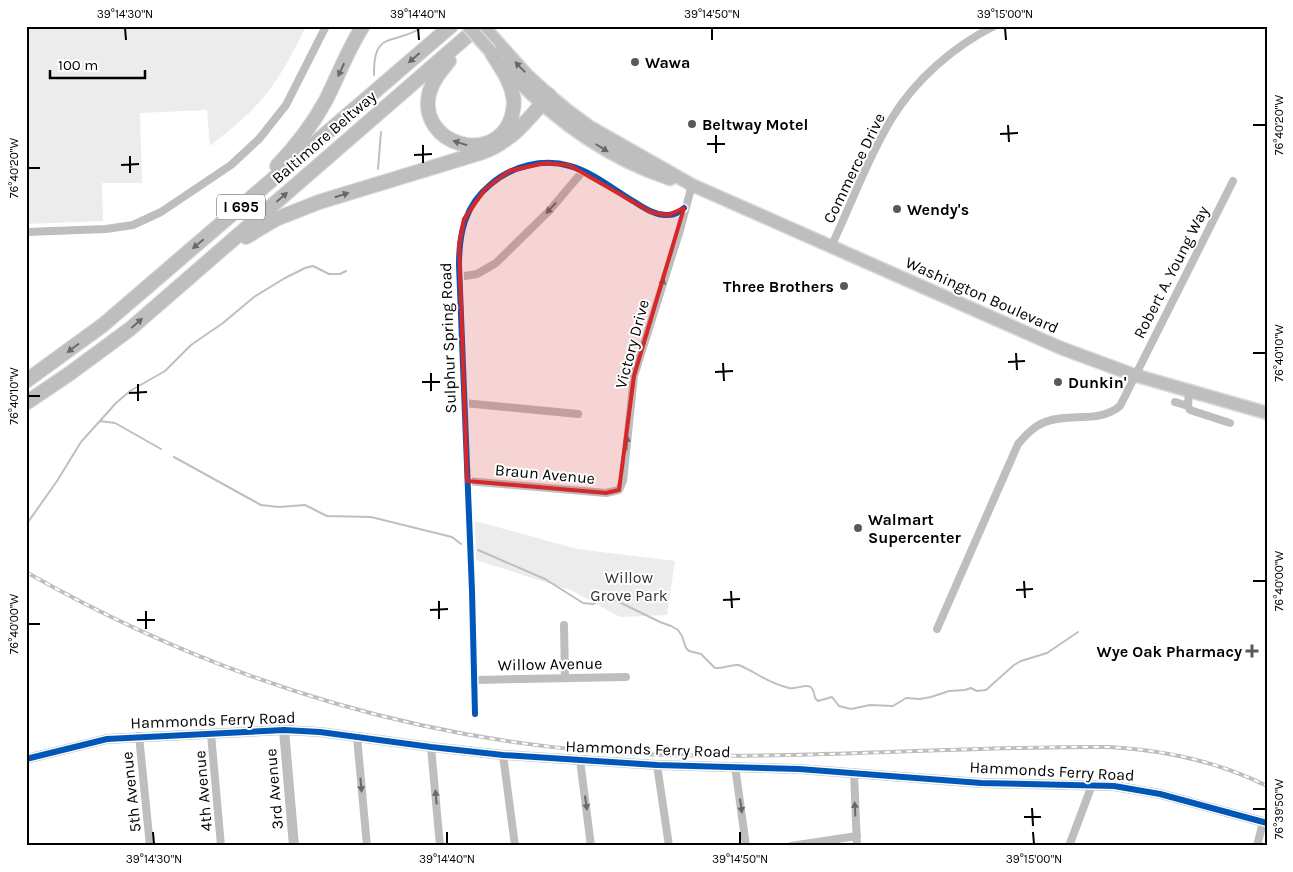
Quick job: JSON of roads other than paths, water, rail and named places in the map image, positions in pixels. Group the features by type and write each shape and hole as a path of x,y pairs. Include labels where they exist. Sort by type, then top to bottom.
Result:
{"highway":[{"name":"Baltimore Beltway","path":"26,381 103,325 451,26"},
{"name":"Baltimore Beltway","path":"26,403 130,329 476,27"},
{"path":"476,27 435,80 429,94 428,105 433,124 444,136 456,143 469,146 487,144 542,97"},
{"path":"223,223 297,143 325,101 360,29"},
{"path":"495,48 508,78 514,99 508,126"},
{"path":"192,274 260,228 297,210 499,146 515,133 542,97"}],"main road":[{"name":"Washington Boulevard","path":"476,27 542,97 584,137 642,169 692,185 1061,348 1134,375 1267,413"}],"street":[{"path":"26,232 106,229 133,225 161,212 232,165 259,139 286,105 326,26"},
{"name":"Commerce Drive","path":"831,247 880,141 904,101 917,85 946,58 994,26"},
{"name":"Sulphur Spring Road","path":"475,714 459,277 459,245 464,219 485,189 498,178 509,171 534,164 557,163 569,165 583,171 651,212 668,215 677,213 684,208"},
{"path":"459,277 477,274 496,263 549,211 583,171"},
{"name":"Robert A. Young Way","path":"937,629 1018,444 1043,422 1052,419 1104,415 1120,406 1233,181"},
{"path":"684,208 692,185"},
{"name":"Victory Drive","path":"619,490 622,487 624,473 634,376 680,230 684,208"},
{"path":"1188,406 1189,391"},
{"path":"1175,402 1188,406 1194,413 1230,423"},
{"path":"464,403 578,414"},
{"name":"Braun Avenue","path":"467,481 606,493 615,493 619,490"},
{"path":"564,625 565,677"},
{"name":"Willow Avenue","path":"474,680 626,676"},
{"name":"Hammonds Ferry Road","path":"26,759 107,739 284,730 502,755 658,765 736,766 981,783 1114,786 1160,794 1265,823"},
{"name":"3rd Avenue","path":"284,730 294,846"},
{"name":"4th Avenue","path":"211,734 222,846"},
{"name":"5th Avenue","path":"139,736 150,846"},
{"path":"357,737 367,846"},
{"path":"431,747 440,846"},
{"path":"502,755 515,846"},
{"path":"580,760 592,846"},
{"path":"658,765 669,846"},
{"path":"736,766 746,846"},
{"path":"854,773 857,846"},
{"path":"1070,846 1092,785"},
{"path":"1257,846 1265,823"},
{"path":"791,846 857,836"}],"waterway":[{"path":"374,75 377,50 381,44 424,26"},
{"path":"378,169 381,132"},
{"path":"26,525 57,481 81,442 116,403 130,391 165,371 191,345 223,323 254,297 285,278 313,266 329,274 340,274 346,271"},
{"path":"100,421 115,423 161,449"},
{"path":"174,457 261,505 279,507 305,505 327,516 371,517 452,537 461,544"},
{"path":"478,550 545,579 583,603 593,604 600,600 615,600 671,626 678,630 689,651 701,654 715,668 738,665 784,687 809,686 818,701 832,697 839,706 851,709 870,705 893,706 906,698 920,699 949,691 971,688 977,691 986,690 1014,665 1047,653 1078,632"}],"railway":[{"path":"26,572 101,612 177,647 255,678 335,703 416,724 498,740 581,750 721,756 998,748 1109,747 1150,751 1190,758 1210,763 1267,786"}],"place":[{"name":"Wawa","path":"635,62"},
{"name":"Beltway Motel","path":"692,124"},
{"name":"Wendy's","path":"897,209"},
{"name":"Three Brothers","path":"844,286"},
{"name":"Dunkin'","path":"1058,382"},
{"name":"Walmart Supercenter","path":"858,528"},
{"name":"Wye Oak Pharmacy","path":"1252,651"}],"park label":[{"name":"Willow Grove Park","path":"629,586"}]}
